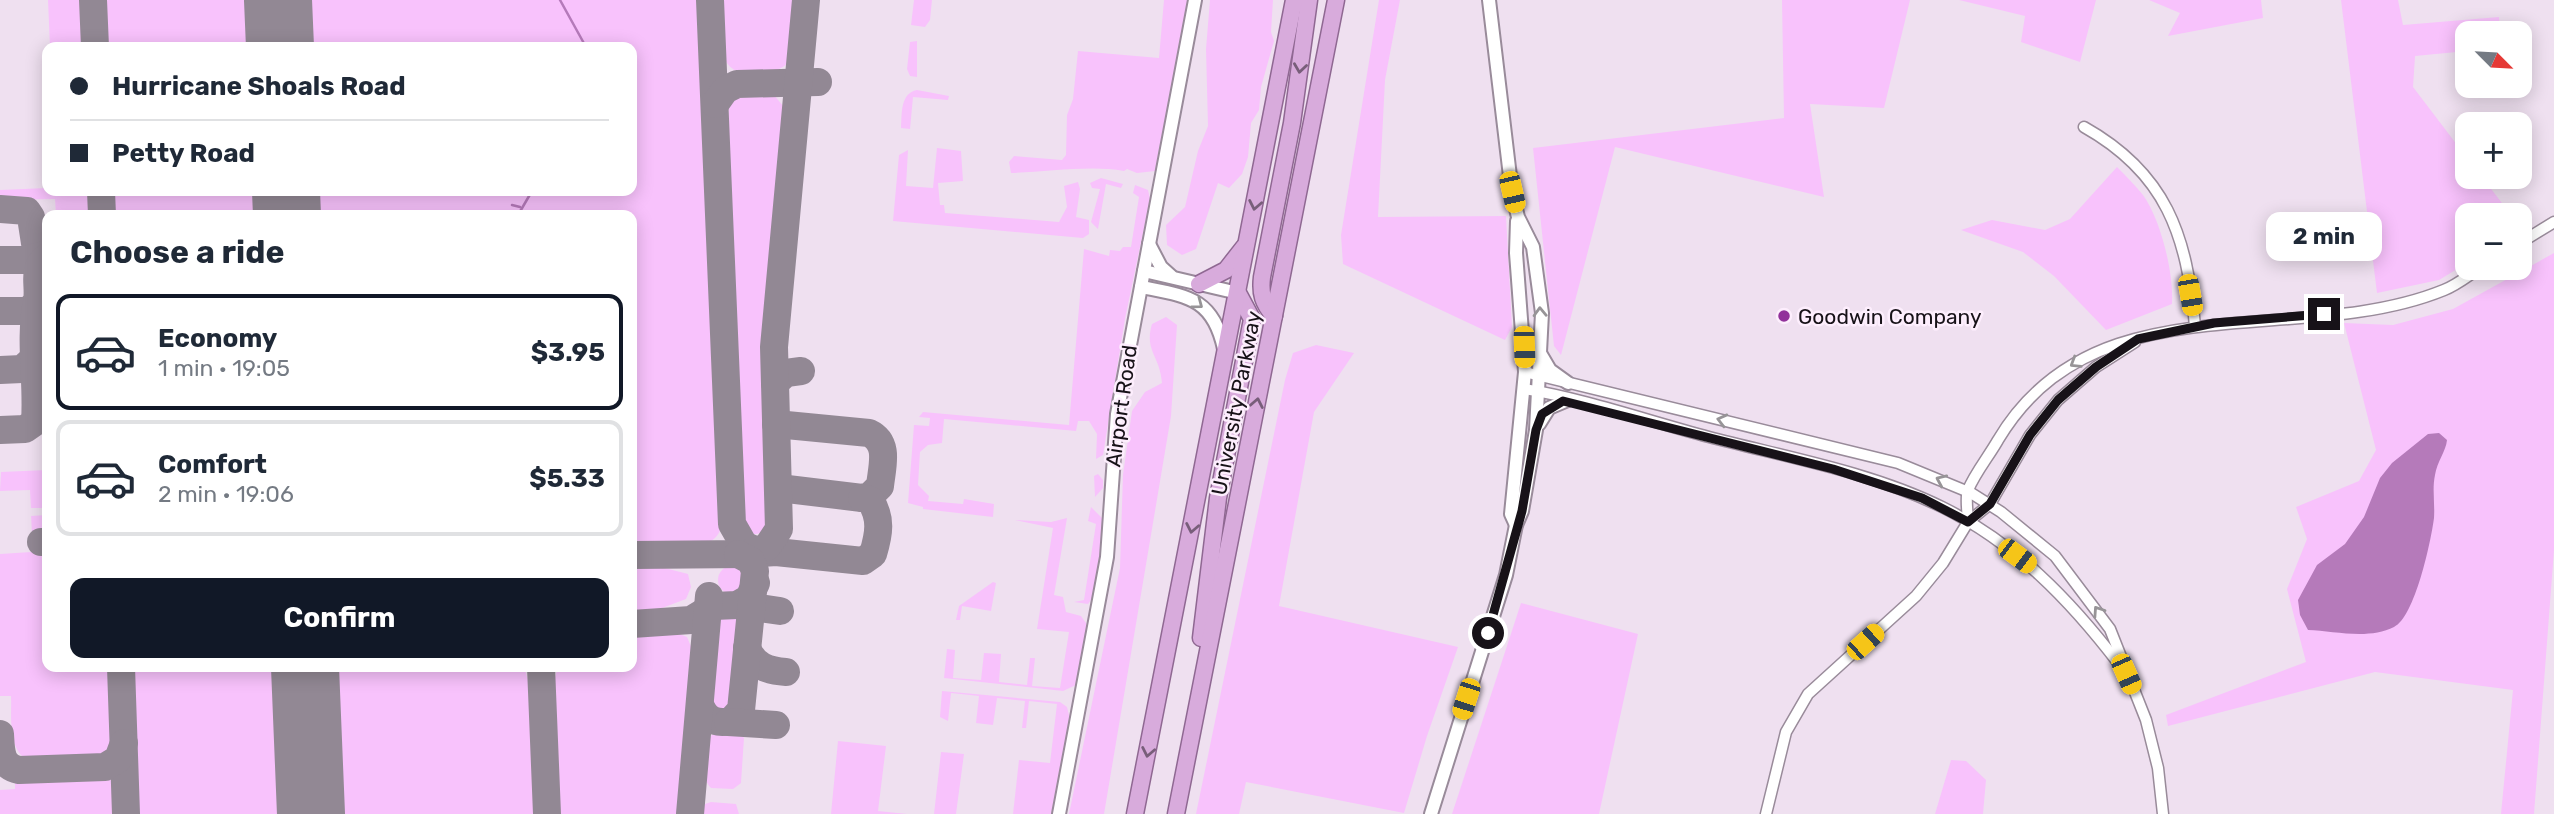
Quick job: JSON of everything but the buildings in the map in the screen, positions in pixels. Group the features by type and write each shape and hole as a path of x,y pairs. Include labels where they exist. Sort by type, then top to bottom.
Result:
{"highway":[{"name":"University Parkway","path":"1135,814 1294,0"},
{"path":"1274,316 1265,306 1261,293 1262,277 1292,123 1309,0"},
{"name":"University Parkway","path":"1176,814 1336,0"},
{"path":"1199,284 1226,270 1247,242"},
{"path":"1197,710 1198,665 1219,498 1252,319 1238,293"}],"street":[{"name":"Airport Road","path":"1059,814 1104,580 1117,414 1195,0"},
{"path":"1489,0 1512,192 1518,217 1533,247 1542,313 1539,351 1531,373"},
{"path":"2084,127 2111,142 2155,186 2172,218 2183,255 2195,326"},
{"path":"1518,217 1516,253 1536,430"},
{"path":"2532,236 2554,222"},
{"path":"1149,244 1161,267 1174,278"},
{"path":"1144,271 1238,293"},
{"path":"1968,522 1967,492 2002,433 2036,393 2071,365 2099,349 2195,326 2389,306 2446,289 2461,280"},
{"path":"1141,287 1197,300 1219,328 1226,355"},
{"path":"1766,814 1786,732 1808,694 1916,596 1943,563 1968,522 1990,504 2030,435 2058,400 2096,367 2138,339"},
{"path":"1539,351 1550,370 1567,383"},
{"path":"1531,373 1898,463 1990,504 2055,556 2110,629 2146,720 2158,768 2163,814"},
{"path":"1531,390 1833,469 1922,498 1984,532 2033,568 2076,611 2126,673"},
{"path":"1516,525 1511,514 1531,390"},
{"path":"1431,814 1506,575 1516,525 1522,511 1536,430 1542,414 1569,400"}],"shaded area":[{"path":"48,0 84,0 86,42 50,42"},
{"path":"103,0 255,0 257,42 105,42"},
{"path":"301,0 703,0 723,512 716,537 708,543 637,546 637,210 310,210 309,196 637,196 637,42 303,42"},
{"path":"720,0 799,0 800,30 792,59 778,70 768,73 748,74 731,67 725,60 721,46"},
{"path":"914,0 932,0 930,20 925,27 911,25"},
{"path":"1164,0 1188,0 1155,171 1137,173 1127,169 1083,169 1011,173 1009,162 1014,156 1062,160 1066,155 1067,115 1073,99 1078,51 1159,58"},
{"path":"1210,0 1273,0 1271,32 1274,41 1261,87 1259,110 1251,123 1248,157 1242,174 1229,188 1218,183 1196,249 1182,255 1167,245 1166,225 1185,207 1198,151 1208,126 1206,49"},
{"path":"1379,0 1400,0 1385,80 1378,217 1506,216 1512,327 1505,340 1343,264 1341,235"},
{"path":"1782,0 1910,0 1884,108 1810,104 1824,197 1615,147 1561,355 1554,346 1533,148 1784,118"},
{"path":"1959,0 2096,0 2080,62 2021,42 2025,16"},
{"path":"2149,0 2261,0 2263,18 2168,36 2180,13"},
{"path":"2341,0 2398,0 2403,25 2499,17 2499,21 2455,21 2455,52 2415,56 2413,87 2455,142 2455,189 2491,189 2502,203 2455,203 2455,270 2439,280 2377,293"},
{"path":"917,41 917,77 910,76 907,69 910,42"},
{"path":"917,90 949,96 948,100 913,97 910,129 901,128 907,95"},
{"path":"748,92 773,94 790,114 765,363 771,519 764,531 754,534 749,534 741,520 725,144 729,105 738,96"},
{"path":"937,148 961,151 963,181 938,183 940,205 944,205 945,213 1059,222 1067,207 1064,186 1078,182 1080,189 1076,217 1089,220 1089,234 1083,238 893,221 899,155 908,150 906,186 933,188"},
{"path":"2117,167 2143,195 2155,218 2168,263 2172,304 2106,330 2054,276 2023,252 1961,230 1992,220 2045,230 2070,219"},
{"path":"1101,178 1123,184 1121,188 1106,184 1098,229 1091,222 1100,189 1092,188 1090,183"},
{"path":"1135,185 1148,190 1150,199 1125,319 1103,455 1096,459 1097,434 1089,421 1078,421 1076,431 944,419 942,443 928,445 920,452 918,485 929,496 928,501 963,504 964,499 994,504 993,517 923,509 908,503 914,425 929,426 930,418 919,417 923,412 1069,425 1084,249 1109,256 1110,250 1120,251 1123,247 1131,247 1139,197 1133,193"},
{"path":"42,188 42,196 92,196 93,210 56,210 55,199 0,200 0,190"},
{"path":"111,196 262,196 263,210 112,210"},
{"path":"2554,253 2554,550 2534,814 2501,814 2513,690 2375,672 2168,726 2166,715 2306,662 2287,589 2307,539 2296,507 2359,481 2376,450 2344,323 2393,325 2453,309 2505,280 2532,280 2532,265"},
{"path":"1166,317 1177,325 1171,416 1104,814 1069,814 1120,568 1123,475 1132,411 1145,392 1162,383 1151,347 1150,333 1152,324"},
{"path":"1316,345 1354,353 1314,412 1279,606 1458,647 1404,813 1246,782 1239,814 1196,814 1285,380 1293,353"},
{"path":"2439,433 2447,440 2435,475 2434,518 2421,577 2402,620 2394,627 2374,633 2308,630 2300,615 2298,600 2317,565 2345,544 2364,517 2380,478 2392,463 2428,434"},
{"path":"42,470 42,508 31,508 30,490 0,491 1,472"},
{"path":"1098,474 1103,480 1103,488 1095,497 1094,476"},
{"path":"1091,507 1102,518 1101,551 1096,588 1088,604 1074,602 1084,600 1096,524 1088,521"},
{"path":"42,515 42,533 32,534 31,516"},
{"path":"1067,518 1054,595 1063,597 1066,612 1081,616 1088,626 1076,685 1063,691 944,678 947,649 955,650 953,678 981,680 984,653 1001,654 999,682 1027,685 1030,658 1035,658 1032,686 1060,688 1069,632 1037,629 1053,528 1015,520 1051,522"},
{"path":"42,551 42,672 111,672 114,745 112,754 105,759 27,760 16,747 11,722 11,696 0,696 0,554"},
{"path":"653,565 688,574 691,587 686,599 662,608 637,612 637,566"},
{"path":"732,566 742,570 746,580 742,590 732,594 722,590 718,580 722,570"},
{"path":"993,582 996,583 991,611 962,606 960,620 956,620 959,606"},
{"path":"1521,603 1638,634 1599,814 1452,814"},
{"path":"731,613 740,623 733,708 721,715 711,710 709,702 716,625 724,614"},
{"path":"672,631 687,637 695,656 682,803 678,814 558,814 553,684 557,672 637,672 637,634"},
{"path":"132,672 282,672 288,814 136,814"},
{"path":"328,672 526,672 530,686 538,814 334,814"},
{"path":"942,691 1060,702 1067,707 1070,719 1051,814 1013,814 1019,760 1050,763 1057,704 1029,701 1026,728 1022,728 1025,701 997,698 993,725 976,723 979,696 951,693 948,721 940,717"},
{"path":"718,731 741,734 744,738 741,783 733,789 711,788 704,775 704,749 707,741"},
{"path":"838,741 886,746 878,811 907,814 831,814"},
{"path":"941,752 964,754 956,814 934,814"},
{"path":"1951,760 1966,761 1986,780 1983,814 1935,814"},
{"path":"107,777 115,784 117,814 0,814 0,790 15,789 15,781 71,779 74,782 75,778"},
{"path":"711,802 736,804 739,814 698,814 702,805"}],"waterway":[{"path":"560,0 583,42"},
{"path":"521,210 529,196"},
{"path":"512,205 520,207"}],"taxiway":[{"path":"93,0 95,42"},
{"path":"710,0 732,524 744,545 761,553"},
{"path":"637,555 747,554 767,547 779,529 774,347 806,0"},
{"path":"715,104 725,90 737,84 818,82"},
{"path":"101,196 102,210"},
{"path":"0,209 27,211 31,217 35,243 42,248"},
{"path":"0,260 25,260 42,255"},
{"path":"0,430 25,429 35,422 34,332 37,277 42,262"},
{"path":"0,311 27,311 36,304"},
{"path":"0,370 22,369 33,359"},
{"path":"775,383 786,373 801,371"},
{"path":"776,424 869,433 880,443 883,456 880,486 870,496 862,498 779,488"},
{"path":"750,554 776,552 863,561 873,554 878,526 874,507 870,500 862,498"},
{"path":"700,705 708,717 721,722 731,721 741,710 755,571 751,561 738,554"},
{"path":"637,624 691,620 714,606 737,605 749,598 756,583"},
{"path":"690,814 709,596"},
{"path":"737,605 780,611"},
{"path":"747,648 762,666 786,672"},
{"path":"121,672 126,814"},
{"path":"305,672 306,676"},
{"path":"541,672 547,814"},
{"path":"728,722 776,725"},
{"path":"0,734 1,751 5,761 19,770 105,767 118,759 124,743"}],"runway":[{"path":"278,0 280,42"},
{"path":"286,196 287,210"},
{"path":"305,672 311,814"}],"place":[{"name":"Goodwin Company","path":"1784,316"}],"route":[{"path":"1488,633 1522,511 1536,430 1542,414 1563,401 1569,400 1833,469 1922,498 1968,522 1990,504 2030,435 2058,400 2075,383 2138,339 2175,329 2214,323 2324,314"}]}
